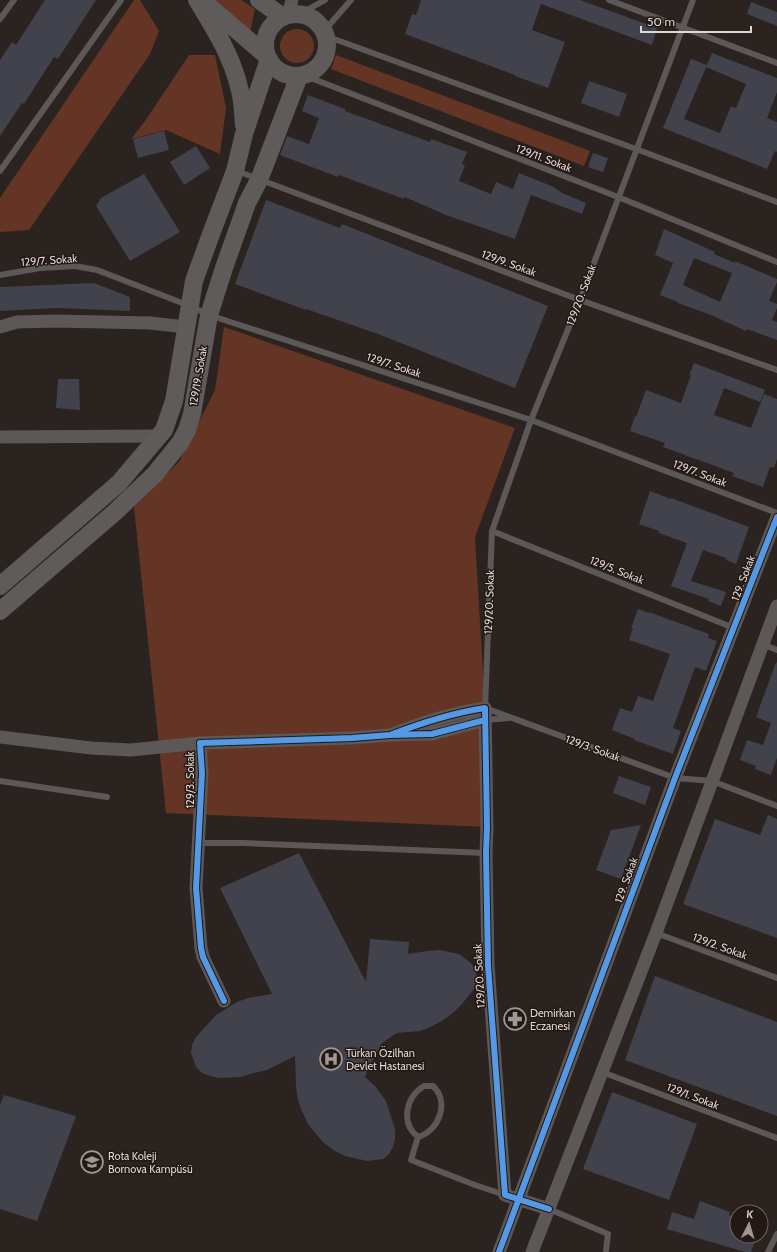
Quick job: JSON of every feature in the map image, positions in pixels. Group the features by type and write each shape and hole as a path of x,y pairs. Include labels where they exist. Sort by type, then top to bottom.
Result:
{"main road":[{"path":"197,0 214,27 228,54 241,91 244,134"},
{"path":"201,0 268,58"},
{"path":"259,0 310,17 319,23 327,41 327,51 324,60 309,74 301,76 289,76 280,72 272,65 264,45 266,35 271,26 291,11"},
{"name":"129/19. Sokak","path":"0,586 119,483 164,430 174,401 194,281 235,171 244,134 268,58"},
{"name":"129/19. Sokak","path":"0,611 114,513 155,474 180,443 187,430 192,414 209,315 224,268 247,203 259,180 301,76"}],"street":[{"path":"0,327 16,322 55,320 150,322 186,327"},
{"path":"0,437 159,436"},
{"name":"129. Sokak","path":"499,1252 675,778 777,517"},
{"path":"532,1252 656,933 777,606"},
{"name":"129/3. Sokak","path":"224,1001 201,953 196,896 202,773 200,743 352,738 390,735 412,726 461,712 485,714"},
{"name":"129/20. Sokak","path":"485,714 488,965 505,1195"},
{"path":"0,737 91,748 131,750 200,743"},
{"path":"505,1195 549,1209"}],"lane":[{"path":"0,19 14,0"},
{"path":"0,170 121,0"},
{"path":"291,11 325,0"},
{"path":"351,0 325,34 777,202"},
{"path":"609,0 777,63"},
{"name":"129/20. Sokak","path":"485,714 492,531 531,420 580,300 693,0"},
{"name":"129/11. Sokak","path":"301,76 618,197 777,262"},
{"name":"129/9. Sokak","path":"235,171 580,300 777,370"},
{"name":"129/7. Sokak","path":"0,275 40,268 75,266 96,270 190,306 209,315 531,420 777,513"},
{"name":"129/5. Sokak","path":"492,531 734,628"},
{"path":"762,644 777,650"},
{"name":"129/3. Sokak","path":"485,714 511,718"},
{"name":"129/3. Sokak","path":"485,714 511,718 675,778"},
{"path":"675,778 712,781 777,806"},
{"path":"0,781 107,797"},
{"path":"198,843 244,843 486,852"},
{"name":"129/2. Sokak","path":"656,933 777,978"},
{"name":"129/1. Sokak","path":"602,1072 777,1138"},
{"path":"424,1086 433,1086 440,1099 440,1114 437,1123 433,1128 422,1136 418,1137 407,1123 407,1115 411,1099 417,1091 424,1086"},
{"path":"418,1137 411,1160 505,1195"},
{"path":"549,1209 608,1234 606,1250"},
{"path":"768,1252 777,1234"}],"shaded area":[{"path":"134,0 140,0 159,31 150,54 29,230 0,232 0,198"},
{"path":"215,0 241,0 255,9 250,32"},
{"path":"294,29 300,29 304,30 311,36 314,46 313,53 307,60 300,63 294,63 290,62 283,56 280,49 280,43 281,39 287,32"},
{"path":"189,55 215,55 226,108 220,154 166,130 131,139 145,121"},
{"path":"336,55 590,151 584,166 331,69"},
{"path":"224,327 515,428 475,537 485,708 487,827 166,813 134,507 179,462 215,390"}],"building":[{"path":"45,0 96,0 58,59 54,57 24,104 22,103 0,136 0,60 12,42 16,45"},
{"path":"421,0 580,0 657,28 652,45 541,4 532,30 565,42 548,88 405,34 412,14 416,15"},
{"path":"751,2 777,12 777,26 747,14"},
{"path":"712,53 777,78 777,92 767,118 777,122 777,152 775,151 767,169 663,128 691,59 707,65","holes":["706,67 746,84 736,108 731,106 720,133 684,119"]},
{"path":"589,81 627,94 619,117 581,103"},
{"path":"308,95 345,109 345,111 430,142 431,139 467,152 462,164 465,165 459,181 491,194 496,182 513,189 519,173 554,187 562,193 586,203 582,214 531,195 515,239 446,215 405,197 404,199 339,175 338,177 280,155 287,136 309,144 319,118 302,111"},
{"path":"164,131 169,150 138,158 133,139"},
{"path":"196,146 210,168 184,185 170,162"},
{"path":"593,153 608,158 603,172 588,167"},
{"path":"144,174 180,232 130,261 96,206 101,198"},
{"path":"266,200 340,228 342,224 548,306 515,388 378,334 235,284"},
{"path":"664,229 715,252 714,254 735,263 735,261 777,279 769,301 777,304 772,320 777,322 777,340 747,329 746,331 711,315 660,295 673,263 655,255","holes":["694,258 732,273 720,302 683,285"]},
{"path":"94,283 130,297 130,311 57,308 0,311 0,287"},
{"path":"694,363 765,390 760,402 724,388 714,415 751,428 764,394 777,399 777,459 774,468 770,467 763,487 732,476 734,473 663,447 665,443 630,431 646,390 681,403"},
{"path":"58,379 79,379 80,410 56,408"},
{"path":"650,491 749,527 736,564 726,560 726,558 703,550 691,581 726,592 721,606 708,601 709,599 671,586 687,543 639,524"},
{"path":"638,609 709,634 708,638 717,641 706,671 695,667 673,728 681,731 673,754 634,740 635,739 612,730 620,708 632,712 638,696 653,701 670,654 629,640 633,628 631,628"},
{"path":"776,662 777,758 771,775 755,769 756,766 740,760 747,740 763,745 771,723 756,717"},
{"path":"619,776 651,787 645,805 613,793"},
{"path":"768,815 777,819 777,938 683,904 715,819 760,835"},
{"path":"641,825 621,879 596,870 611,830"},
{"path":"299,853 366,982 370,939 409,942 408,954 439,950 459,954 471,963 477,977 474,989 454,1012 442,1021 420,1031 397,1033 382,1043 370,1065 365,1077 375,1086 386,1101 395,1129 393,1147 389,1154 383,1159 367,1161 345,1156 324,1143 316,1134 308,1124 298,1100 295,1056 267,1070 240,1077 219,1078 202,1073 196,1067 191,1053 192,1045 196,1037 216,1015 237,1002 248,998 272,994 220,888"},
{"path":"655,976 777,1022 777,1116 625,1060"},
{"path":"612,1092 697,1124 669,1200 583,1169"},
{"path":"4,1095 76,1116 37,1221 0,1209 0,1105"},
{"path":"700,1201 729,1212 729,1244 754,1244 751,1252 745,1252 667,1229 672,1212 694,1219"}],"cycle path":[{"path":"499,1252 675,778 777,517"},
{"path":"485,720 432,734 390,735 437,719 485,708 488,965 505,1195 549,1209"},
{"path":"224,1001 203,957 201,948 196,888 202,773 200,743 352,738 390,735"}],"place":[{"name":"Demirkan Eczanesi","path":"515,1019"},
{"name":"Türkan Özilhan Devlet Hastanesi","path":"331,1059"},
{"name":"Rota Koleji Bornova Kampüsü","path":"92,1162"}]}
